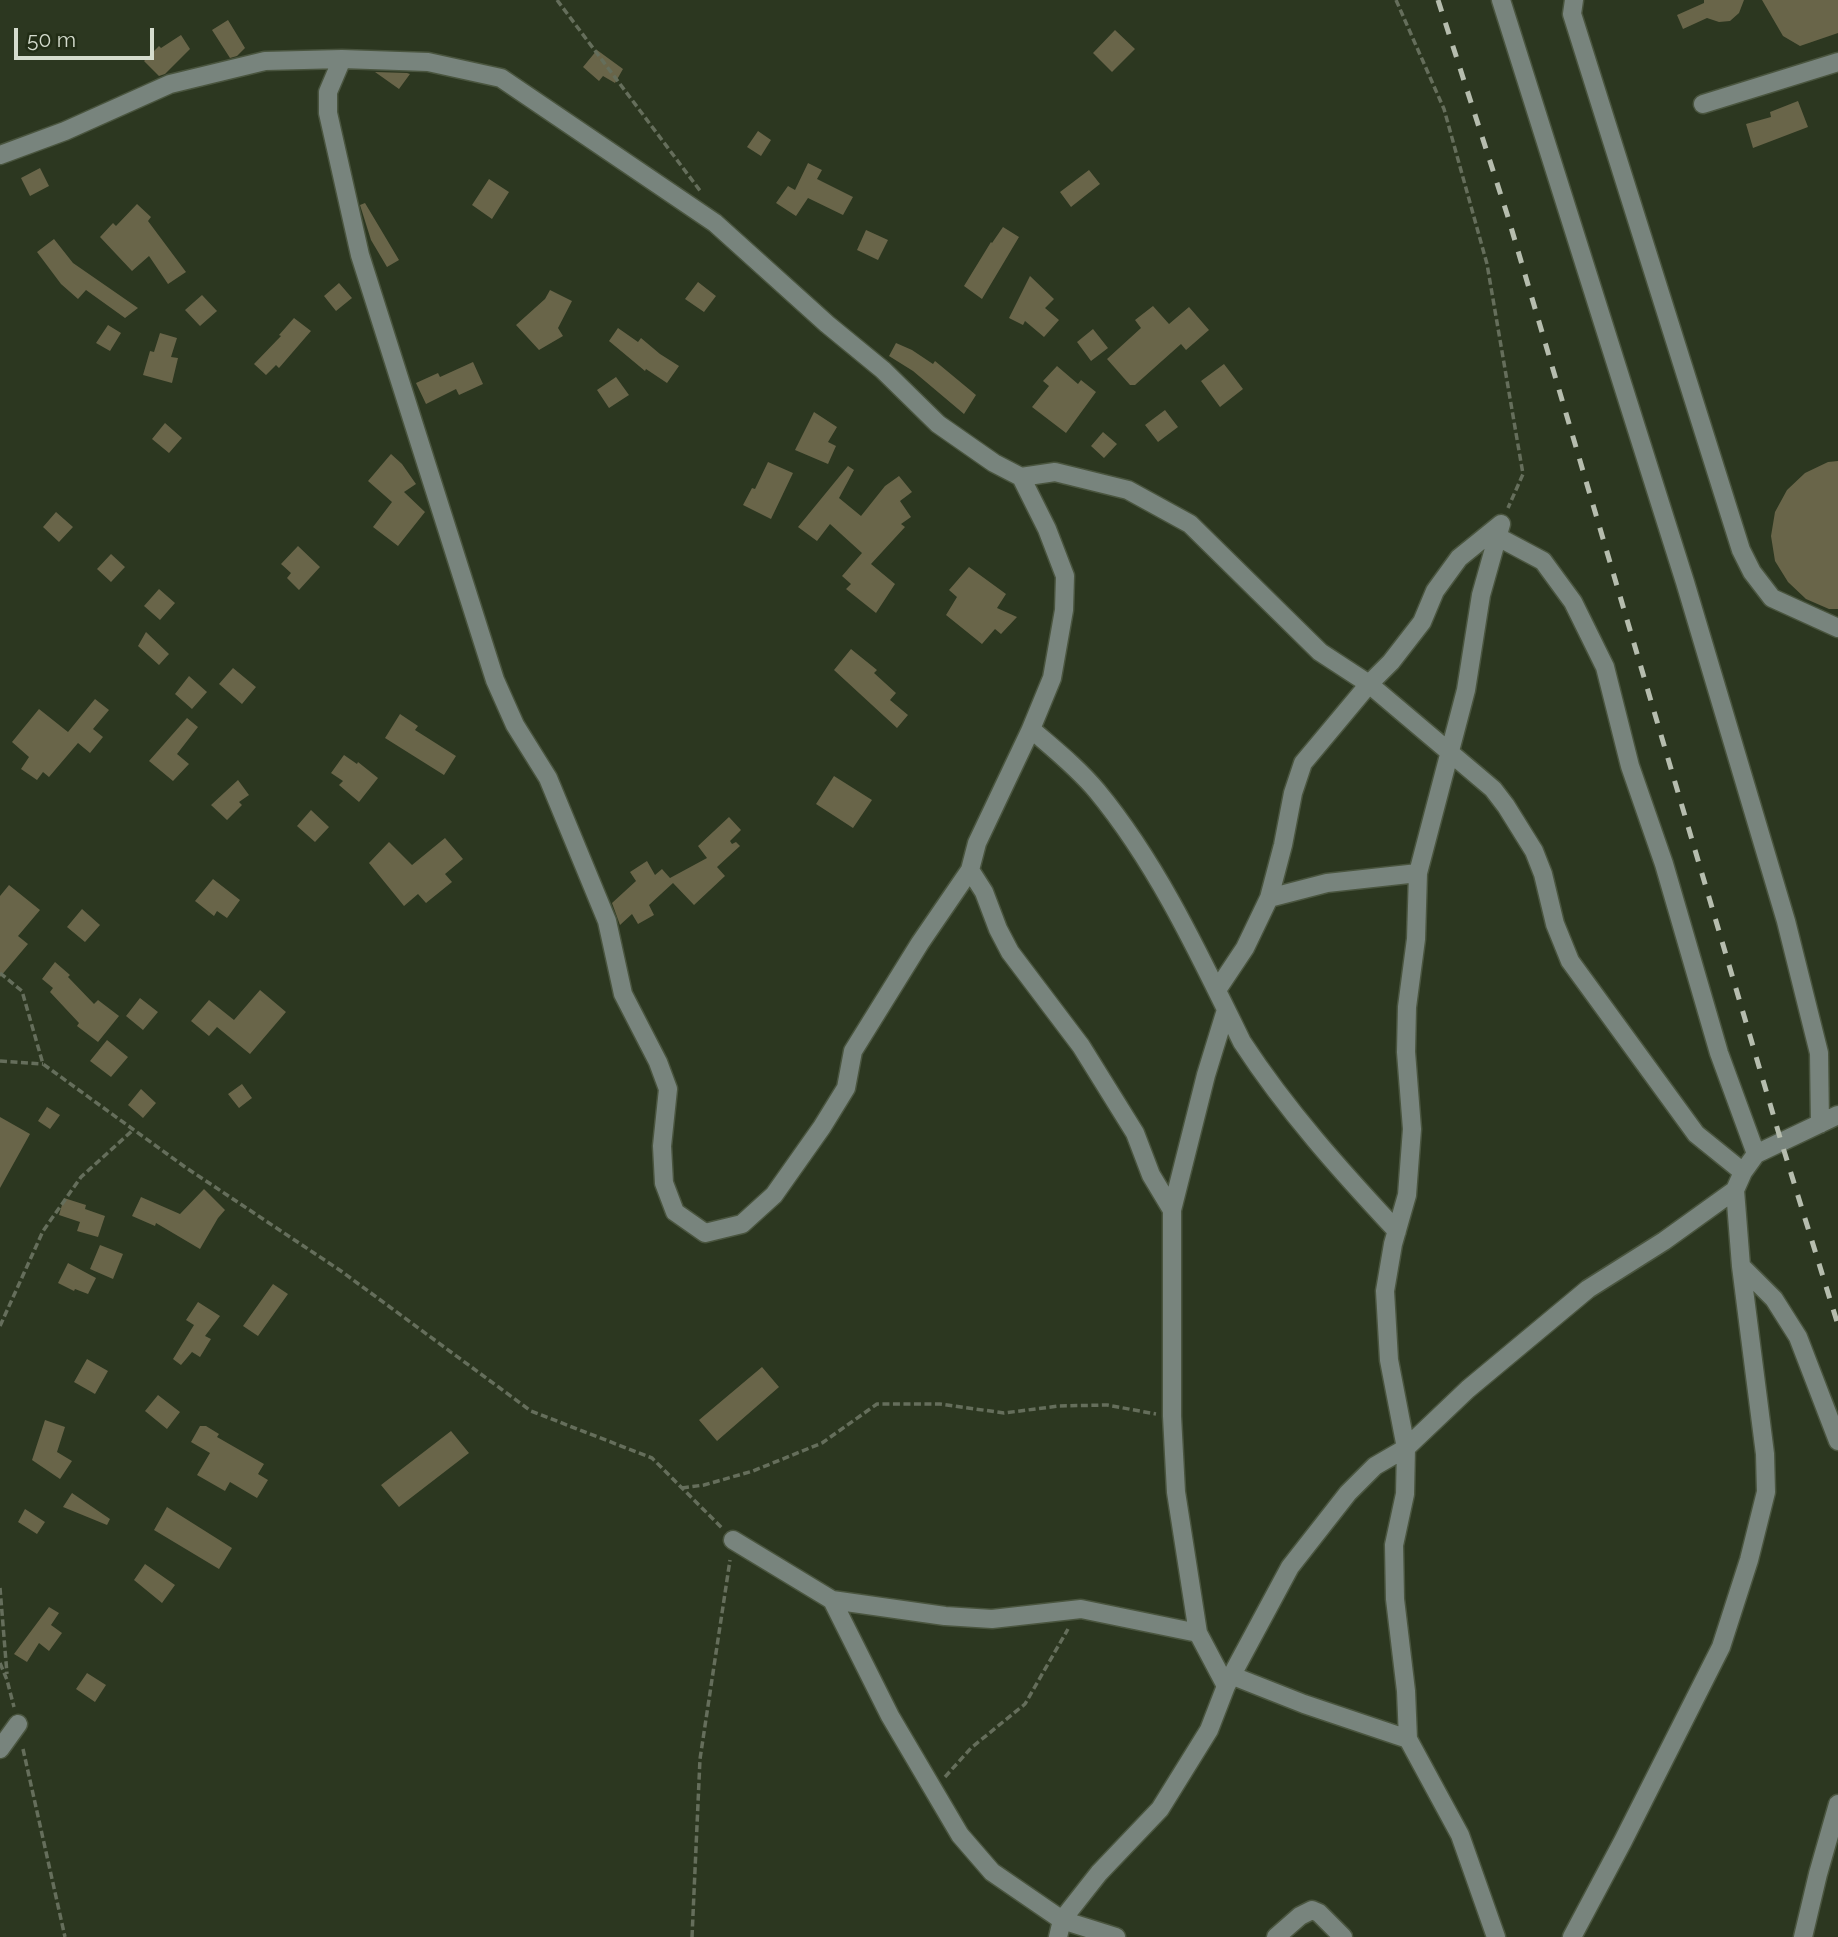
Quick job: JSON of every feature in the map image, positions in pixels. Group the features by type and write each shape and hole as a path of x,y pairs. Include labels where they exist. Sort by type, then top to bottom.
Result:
{"street":[{"path":"1501,0 1681,569 1786,921 1819,1053 1820,1124"},
{"path":"1574,0 1572,14 1741,550 1752,572 1772,598 1838,628"},
{"path":"342,59 328,92 328,113 360,256 495,680 515,725 548,778 607,921 623,994 658,1062 668,1089 662,1146 664,1183 675,1212 705,1233 742,1224 774,1195 822,1127 846,1088 853,1051 920,943 970,870 977,843 1031,729 1052,678 1064,610 1065,576 1021,477"},
{"path":"0,155 65,131 170,84 265,61 342,59 428,62 501,78 715,223 827,324 883,370 939,424 994,463 1021,477 1055,472 1128,490 1190,524 1320,652 1369,684 1493,789 1534,850 1543,874 1555,924 1570,961 1696,1134 1743,1172"},
{"path":"1703,104 1838,62"},
{"path":"1217,990 1245,948 1269,898 1293,793 1303,763 1369,684 1391,662 1422,622 1435,591 1459,558 1499,530"},
{"path":"1496,1937 1460,1835 1408,1739 1406,1690 1395,1598 1394,1545 1405,1494 1406,1448 1389,1360 1385,1291 1407,1195 1412,1129 1406,1052 1416,939 1418,873 1451,754 1466,690 1481,595 1499,530"},
{"path":"1499,530 1543,561 1573,602 1605,667 1630,766 1671,888 1719,1053 1756,1154"},
{"path":"1031,729 1096,790 1132,838 1182,923 1242,1042 1279,1096 1336,1166 1397,1231"},
{"path":"970,870 984,892 1010,952 1081,1046 1135,1133 1152,1175 1172,1210"},
{"path":"1269,898 1326,883 1418,873"},
{"path":"1226,1010 1206,1075 1172,1210 1172,1416 1176,1492 1198,1633 1229,1681 1408,1739"},
{"path":"1572,1937 1721,1647 1749,1560 1766,1492 1765,1454 1741,1266 1735,1190 1743,1172 1756,1154 1838,1115"},
{"path":"1060,1928 1098,1873 1160,1809 1209,1730 1229,1681 1290,1567 1348,1493 1375,1466 1406,1448 1468,1389 1588,1289 1664,1241 1735,1190"},
{"path":"1741,1266 1774,1299 1798,1337 1838,1441"},
{"path":"733,1540 832,1600 945,1616 992,1619 1081,1609 1198,1633"},
{"path":"832,1600 890,1717 960,1835 992,1872 1060,1928 1116,1937"},
{"path":"0,1749 18,1724"},
{"path":"1803,1937 1838,1804"},
{"path":"1276,1937 1300,1916 1312,1910 1319,1913 1343,1937"}],"path":[{"path":"557,0 698,185 715,223"},
{"path":"1396,0 1444,109 1488,264 1523,474 1499,530"},
{"path":"0,973 22,991 43,1064"},
{"path":"0,1061 43,1064 134,1130 341,1271 531,1411 652,1458 733,1540 700,1759 692,1937"},
{"path":"0,1326 43,1231 81,1177 134,1130"},
{"path":"682,1488 704,1485 754,1471 822,1443 877,1404 940,1404 1004,1413 1059,1406 1107,1405 1172,1416"},
{"path":"0,1588 7,1680"},
{"path":"934,1790 971,1748 1024,1704 1081,1609"},
{"path":"0,1663 18,1724 65,1937"}],"building":[{"path":"1704,0 1744,0 1739,13 1730,21 1719,22 1707,18 1683,29 1677,15 1704,3"},
{"path":"1762,0 1838,0 1838,33 1800,46 1783,36"},
{"path":"228,20 245,48 237,56 230,58 212,30"},
{"path":"1115,30 1135,49 1112,72 1093,53"},
{"path":"181,35 190,49 165,74 159,76 144,61 159,46 161,48"},
{"path":"597,50 623,69 615,83 603,76 599,81 583,67"},
{"path":"375,72 407,73 410,74 399,89"},
{"path":"1798,101 1808,127 1753,148 1746,124 1771,117 1770,112"},
{"path":"758,131 771,140 761,156 747,147"},
{"path":"808,163 822,170 817,179 853,197 843,215 808,198 796,216 776,203 788,186 795,190"},
{"path":"40,168 49,186 30,196 21,178"},
{"path":"1089,170 1100,184 1071,207 1060,192"},
{"path":"489,179 509,192 492,219 472,205"},
{"path":"365,203 399,260 387,267 371,240 360,205"},
{"path":"137,204 151,217 148,221 186,272 168,284 149,256 132,271 100,237 113,223 116,226"},
{"path":"1003,227 1019,237 982,299 964,286"},
{"path":"866,230 888,240 878,260 857,250"},
{"path":"54,239 73,263 138,308 125,318 86,290 78,299 61,284 37,252"},
{"path":"1030,276 1054,299 1045,308 1059,320 1044,337 1025,321 1023,325 1009,318"},
{"path":"698,282 716,296 704,312 685,299"},
{"path":"339,283 352,298 336,311 324,296"},
{"path":"550,290 572,301 558,328 563,336 539,350 516,325 545,299"},
{"path":"202,295 217,311 200,326 185,310"},
{"path":"1153,306 1169,324 1189,307 1209,330 1186,350 1181,344 1135,385 1130,385 1107,359 1141,328 1135,320"},
{"path":"294,318 311,331 279,368 276,365 266,375 254,364"},
{"path":"108,325 121,333 110,351 96,343"},
{"path":"618,328 638,342 641,338 679,366 667,383 646,369 645,371 609,341"},
{"path":"1093,329 1108,348 1091,361 1077,342"},
{"path":"160,333 177,338 171,357 178,358 172,383 143,375 150,351 154,352"},
{"path":"896,343 933,364 935,361 976,395 964,414 913,371 889,356"},
{"path":"473,362 483,384 459,395 456,389 426,404 416,383 438,373 440,377"},
{"path":"1224,364 1243,389 1220,407 1201,381"},
{"path":"1057,366 1078,384 1081,380 1096,392 1066,433 1032,407 1049,386 1043,381"},
{"path":"616,377 629,395 609,408 597,390"},
{"path":"1165,410 1178,427 1158,442 1145,425"},
{"path":"814,412 837,427 828,442 836,446 828,464 795,450"},
{"path":"165,423 182,438 169,453 152,439"},
{"path":"1103,432 1117,444 1104,458 1091,446"},
{"path":"391,454 416,484 404,492 425,512 398,546 373,527 392,502 368,481"},
{"path":"1838,461 1838,609 1829,609 1806,599 1788,582 1775,561 1771,536 1775,512 1787,490 1805,473 1828,462"},
{"path":"768,462 793,473 771,519 743,505 752,488 755,489"},
{"path":"848,466 854,470 839,498 861,516 885,486 899,476 912,492 900,501 911,517 901,524 905,527 871,564 895,584 876,613 846,589 851,584 842,576 862,553 830,524 817,541 798,527"},
{"path":"56,512 73,527 59,542 43,527"},
{"path":"298,546 320,567 299,590 287,578 291,573 281,564"},
{"path":"111,554 125,567 111,582 97,569"},
{"path":"969,567 1006,594 997,608 1017,617 1001,634 995,629 982,644 946,615 957,597 949,590"},
{"path":"159,589 175,603 160,620 144,606"},
{"path":"146,632 169,654 159,665 138,646"},
{"path":"851,649 877,670 874,673 896,693 890,700 908,715 897,728 834,670"},
{"path":"233,668 256,687 242,704 219,684"},
{"path":"189,676 207,692 192,709 175,694"},
{"path":"95,699 109,710 93,729 103,737 90,753 78,743 49,777 43,772 37,780 21,769 29,757 12,742 39,709 68,732"},
{"path":"400,714 418,726 415,730 456,756 444,775 385,738"},
{"path":"187,718 198,727 177,754 189,764 173,781 149,761"},
{"path":"344,755 378,778 359,802 339,785 343,781 331,773"},
{"path":"834,776 872,800 853,828 816,804"},
{"path":"238,780 249,795 239,802 242,805 227,820 211,805"},
{"path":"311,810 329,827 315,842 297,826"},
{"path":"729,817 741,830 730,841 740,846 717,867 725,876 694,905 673,883 649,905 654,915 638,924 632,914 620,925 612,903 636,881 630,872 647,861 655,875 662,869 670,878 707,858 698,846"},
{"path":"445,838 463,859 445,874 452,882 426,903 418,894 404,906 369,863 389,842 412,865"},
{"path":"213,879 240,900 227,918 217,911 214,916 195,901"},
{"path":"9,885 40,910 18,936 28,944 0,977 0,896"},
{"path":"82,909 100,925 85,942 67,927"},
{"path":"55,962 70,975 68,977 94,1004 98,1000 119,1016 98,1042 77,1026 79,1023 50,992 53,988 42,979"},
{"path":"260,990 286,1012 250,1054 217,1027 209,1036 191,1021 209,1000 234,1020"},
{"path":"140,998 158,1012 143,1030 126,1016"},
{"path":"107,1040 128,1057 111,1077 90,1061"},
{"path":"242,1084 252,1098 239,1108 228,1094"},
{"path":"141,1089 156,1103 143,1118 128,1105"},
{"path":"47,1107 60,1115 50,1129 38,1121"},
{"path":"0,1117 30,1134 0,1188"},
{"path":"204,1189 225,1210 200,1249 156,1223 155,1226 132,1216 141,1197 180,1214"},
{"path":"64,1198 86,1205 85,1209 105,1216 98,1237 77,1231 80,1222 59,1215"},
{"path":"100,1245 123,1254 113,1279 90,1269"},
{"path":"68,1263 96,1278 88,1294 58,1283"},
{"path":"273,1284 288,1294 258,1336 243,1326"},
{"path":"198,1302 220,1316 205,1336 211,1339 200,1357 192,1352 181,1365 173,1359 194,1325 186,1320"},
{"path":"87,1359 108,1371 95,1394 74,1382"},
{"path":"762,1367 779,1387 717,1441 699,1420"},
{"path":"158,1395 180,1412 167,1429 145,1411"},
{"path":"45,1420 65,1427 57,1452 72,1461 60,1479 32,1460"},
{"path":"200,1426 206,1426 219,1434 217,1437 264,1464 258,1474 268,1480 257,1498 230,1482 225,1491 197,1475 210,1453 191,1442"},
{"path":"451,1431 469,1453 399,1507 381,1485"},
{"path":"72,1493 110,1519 107,1525 63,1507"},
{"path":"167,1507 232,1548 219,1569 154,1530"},
{"path":"25,1509 45,1522 37,1534 18,1522"},
{"path":"145,1564 175,1585 162,1603 134,1580"},
{"path":"49,1607 59,1613 51,1625 62,1633 49,1651 39,1643 27,1662 14,1654"},
{"path":"87,1673 106,1685 95,1702 76,1689"}],"railway":[{"path":"1438,0 1508,217 1781,1141 1838,1325"}]}
